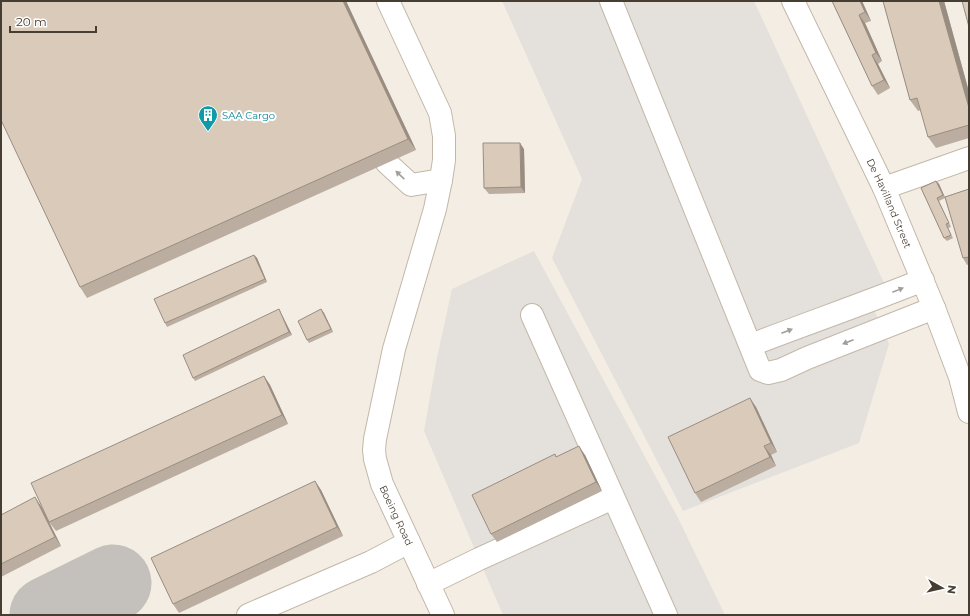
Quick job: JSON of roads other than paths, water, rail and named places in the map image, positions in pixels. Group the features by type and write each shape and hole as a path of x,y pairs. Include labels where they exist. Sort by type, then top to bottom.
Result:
{"lane":[{"name":"Boeing Road","path":"388,1 440,113 444,136 444,160 435,209 394,349 374,450 382,484 443,615"},
{"path":"611,1 760,370 765,373 774,372 934,308"},
{"name":"De Havilland Street","path":"793,1 884,188 964,376 969,412"},
{"path":"884,188 969,158"},
{"path":"388,163 411,185 441,180"},
{"path":"751,345 834,313 872,301 923,280"},
{"path":"532,316 666,615"},
{"path":"428,584 613,498"},
{"path":"248,615 371,562 409,542"}],"place":[{"name":"SAA Cargo","path":"208,132"}]}
